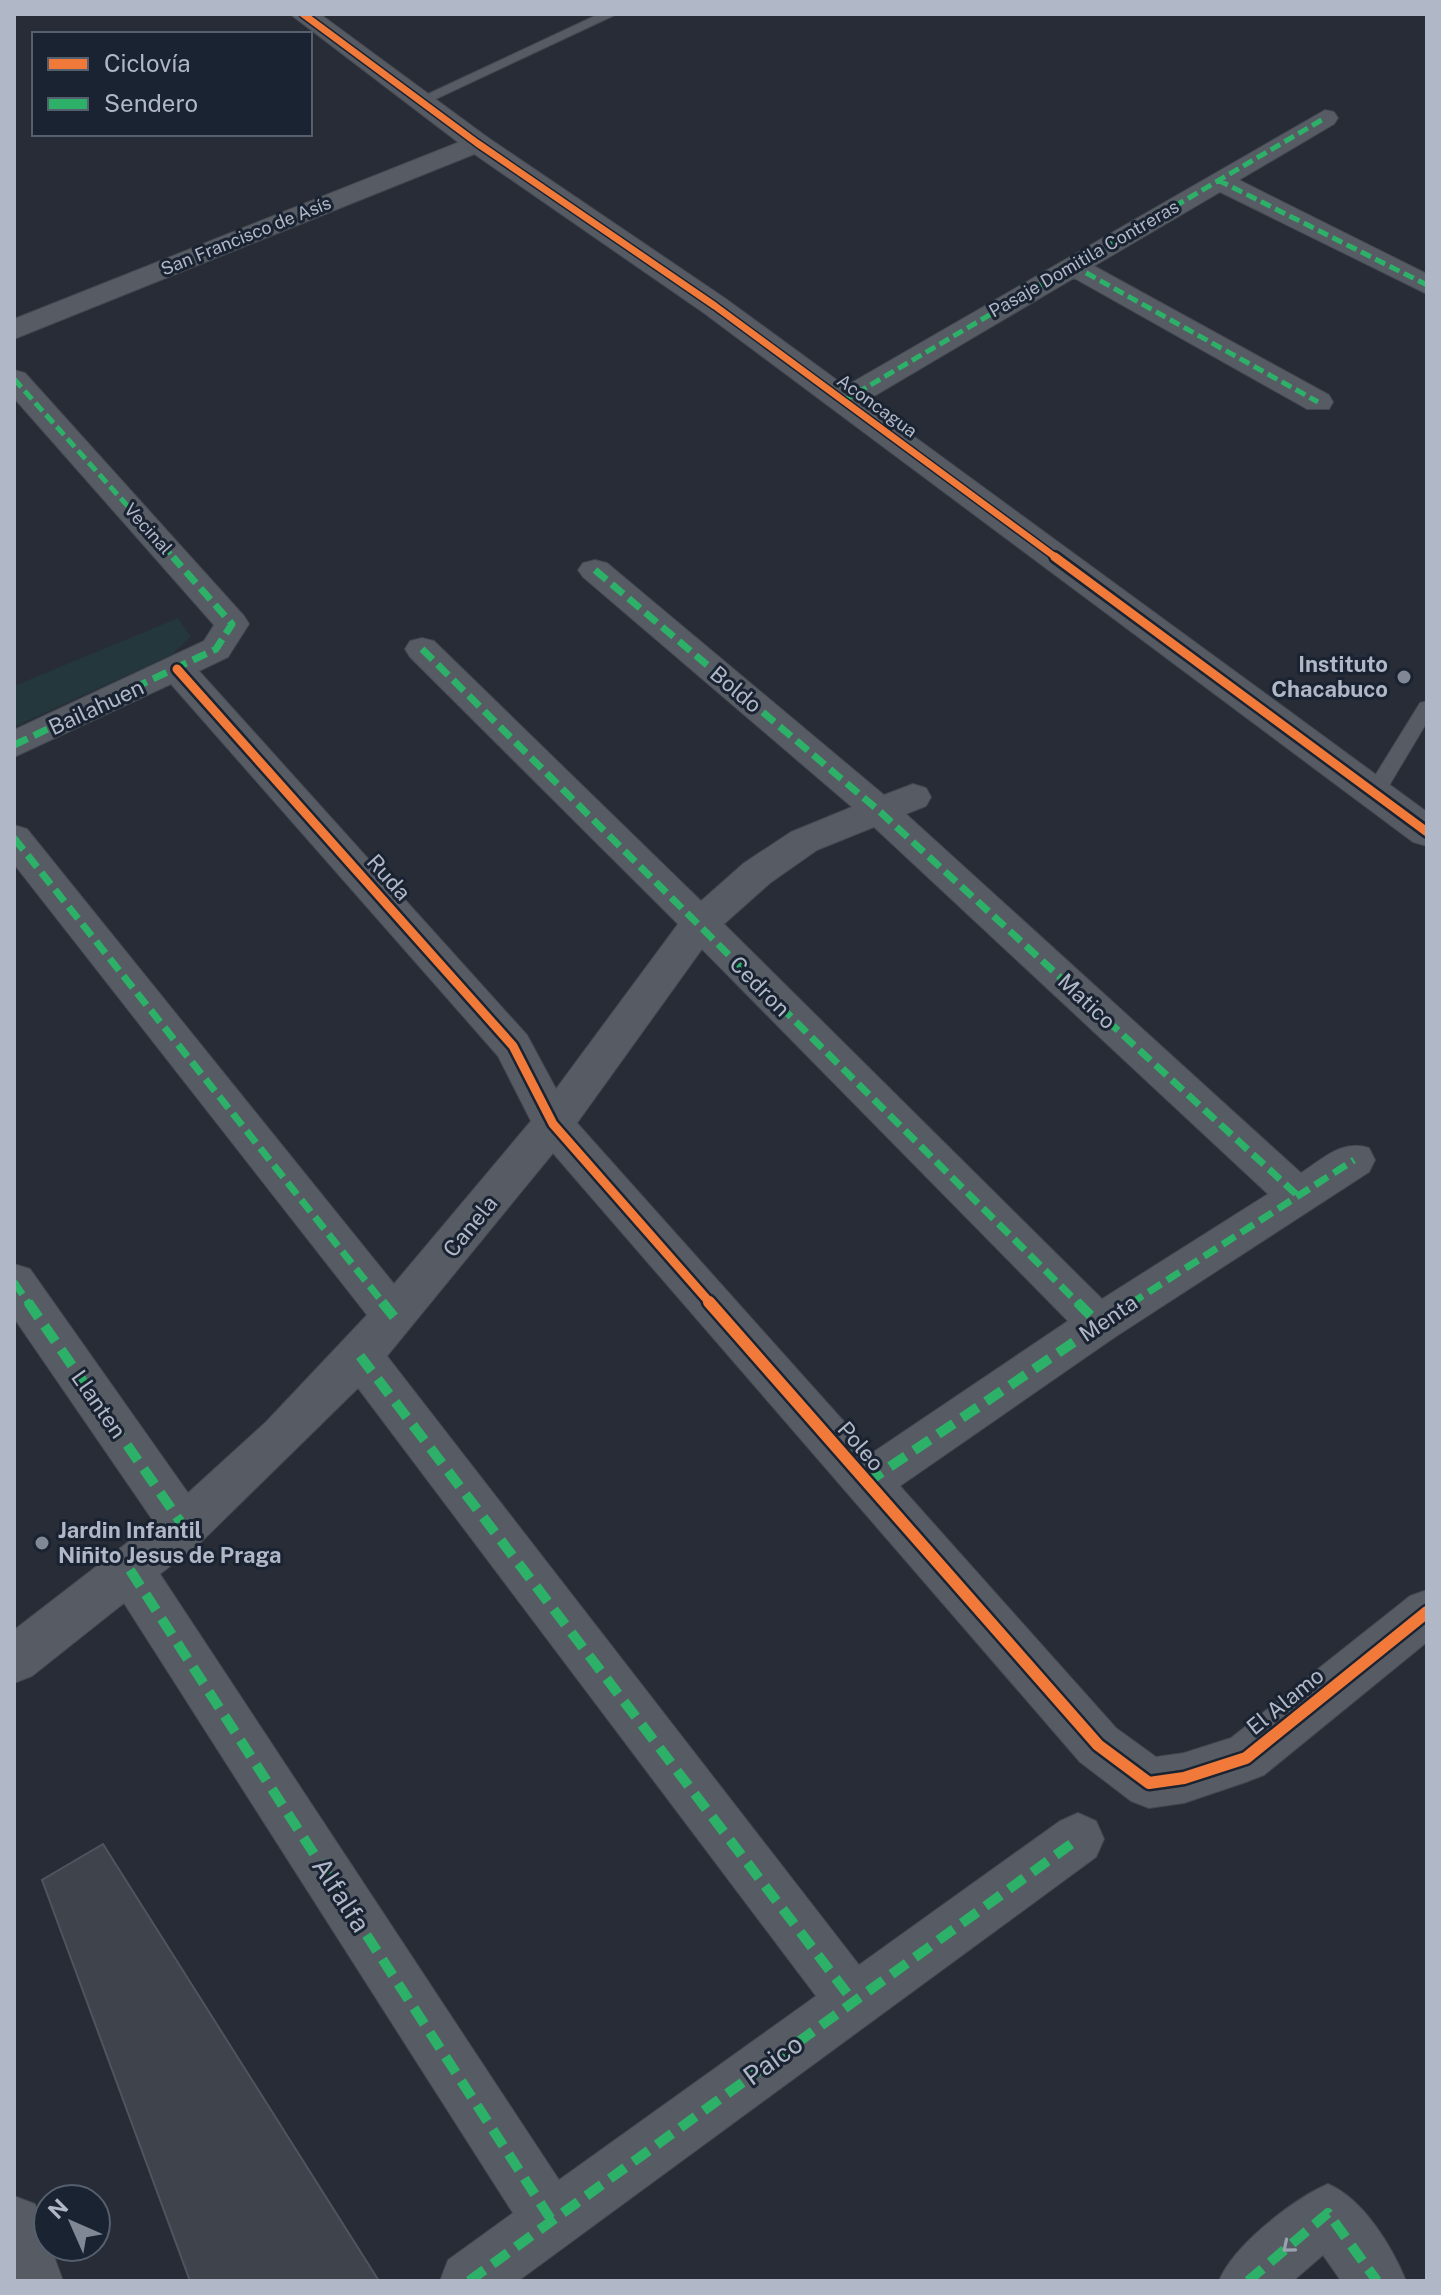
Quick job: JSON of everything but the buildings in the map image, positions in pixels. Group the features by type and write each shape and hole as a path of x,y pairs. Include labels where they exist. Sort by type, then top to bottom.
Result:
{"street":[{"name":"Aconcagua","path":"303,14 477,143 715,306 1427,832"},
{"name":"Pasaje Domitila Contreras","path":"843,401 1325,118"},
{"name":"San Francisco de Asís","path":"14,330 477,143"},
{"path":"1218,180 1427,285"},
{"path":"1072,265 1318,402"},
{"name":"Vecinal","path":"14,379 232,624 216,649 177,669"},
{"name":"Boldo","path":"595,570 895,803"},
{"name":"Cedron","path":"422,649 594,815 698,925 1099,1324"},
{"name":"Bailahuen","path":"14,745 177,669"},
{"name":"Ruda","path":"177,669 513,1046 553,1124"},
{"name":"Canela","path":"14,1660 184,1527 282,1436 360,1356 395,1318 553,1124 698,925 757,873 804,841 895,803"},
{"name":"Matico","path":"895,803 1296,1194"},
{"path":"14,838 395,1318"},
{"name":"Poleo","path":"553,1124 1098,1745 1149,1783"},
{"name":"Menta","path":"866,1483 1099,1324 1296,1194 1354,1160"},
{"name":"Llanten","path":"14,1282 184,1527"},
{"path":"360,1356 853,2001"},
{"name":"Alfalfa","path":"130,1570 552,2221"},
{"name":"El Alamo","path":"1149,1783 1184,1778 1246,1758 1427,1612"},
{"name":"Paico","path":"469,2281 1078,1839"},
{"path":"1248,2281 1328,2213 1377,2281"},
{"path":"14,2225 34,2281"}],"lane":[{"path":"420,101 610,14"},
{"path":"1371,790 1380,784 1427,707"}],"green space":[{"path":"178,618 191,637 171,655 14,727 14,686"}],"marked path":[{"path":"843,401 1325,118"},
{"path":"1218,180 1427,285"},
{"path":"1072,265 1318,402"},
{"path":"14,379 232,624 216,649 14,745"},
{"path":"595,570 877,809 1296,1194"},
{"path":"422,649 1099,1324"},
{"path":"14,838 395,1318"},
{"path":"866,1483 1099,1324 1354,1160"},
{"path":"14,1282 184,1527"},
{"path":"360,1356 853,2001"},
{"path":"130,1570 552,2221"},
{"path":"469,2281 1078,1839"},
{"path":"1248,2281 1328,2213 1377,2281"}],"cycle path":[{"path":"303,14 477,143 715,306 1427,832"},
{"path":"177,669 513,1046 553,1124 1098,1745 1149,1783 1184,1778 1246,1758 1427,1612"}],"place":[{"name":"Instituto Chacabuco","path":"1404,677"},
{"name":"Jardin Infantil Niñito Jesus de Praga","path":"42,1543"}]}
